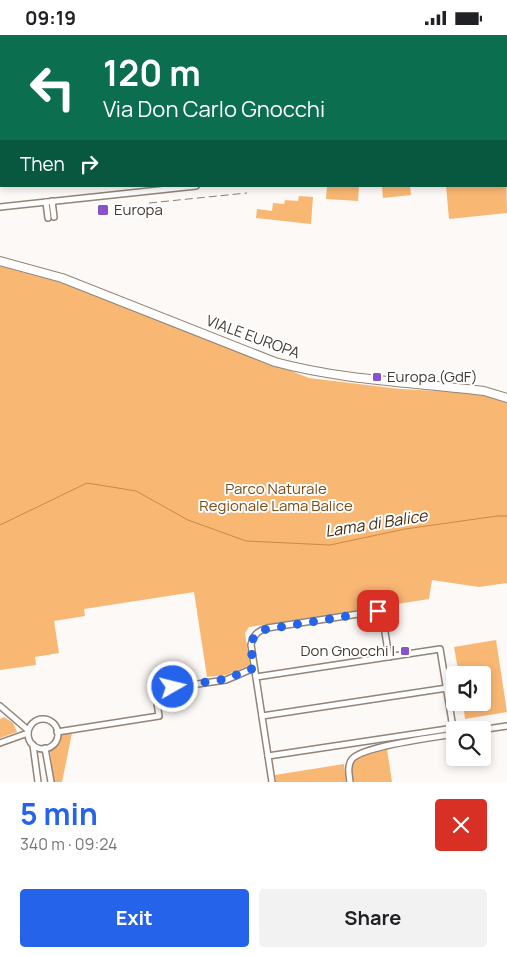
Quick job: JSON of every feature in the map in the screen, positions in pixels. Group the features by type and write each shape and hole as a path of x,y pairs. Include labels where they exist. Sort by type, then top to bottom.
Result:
{"main road":[{"name":"VIALE EUROPA","path":"0,261 62,278 275,362 300,369 351,377 475,390 507,398"}],"street":[{"path":"0,207 187,187"},
{"path":"49,202 51,217"},
{"path":"272,782 254,668 252,638 262,630 378,611 382,614 389,657"},
{"path":"256,677 440,649 446,682"},
{"path":"57,731 159,716 155,690 226,679 254,668"},
{"path":"262,716 446,688"},
{"path":"0,706 28,731 33,745 38,781 31,782"},
{"path":"0,743 28,731 33,723 43,719 52,722 57,731 55,742 45,748 33,745"},
{"path":"491,728 507,726"},
{"path":"268,756 446,733"},
{"path":"350,782 348,769 353,759 362,753 446,734"},
{"path":"45,748 50,782"}],"green space":[{"path":"327,187 359,187 358,201 326,199"},
{"path":"382,187 410,187 411,195 383,198"},
{"path":"446,187 506,187 507,213 449,219"},
{"path":"299,196 313,197 311,224 256,218 257,209 272,211 273,203 284,204 285,200 298,201"},
{"name":"Parco Naturale Regionale Lama Balice","path":"0,266 56,281 81,290 177,325 309,378 400,389 477,393 507,403 507,583 479,587 432,580 429,599 249,627 245,633 250,665 226,675 207,677 194,592 84,609 85,616 54,621 59,653 35,657 36,665 0,670"},
{"path":"496,640 507,712 465,719 464,711 491,711 491,666 457,666 454,647"},
{"path":"4,717 13,723 17,732 0,738 0,719"},
{"path":"72,733 62,782 54,782 50,751 57,745 62,735"},
{"path":"387,749 392,782 353,782 352,766 357,758 367,753"},
{"path":"344,764 346,782 276,782 275,775"}],"waterway":[{"name":"Lama di Balice","path":"0,525 87,483 136,491 188,520 246,541 330,545 405,529 507,516"}],"railway":[{"path":"149,203 247,193"}],"place":[{"name":"Europa","path":"103,210"},
{"name":"Europa (GdF)","path":"377,377"},
{"name":"Don Gnocchi I","path":"405,651"}],"route":[{"path":"173,687 226,679 254,668 252,638 267,628 378,611"}]}
